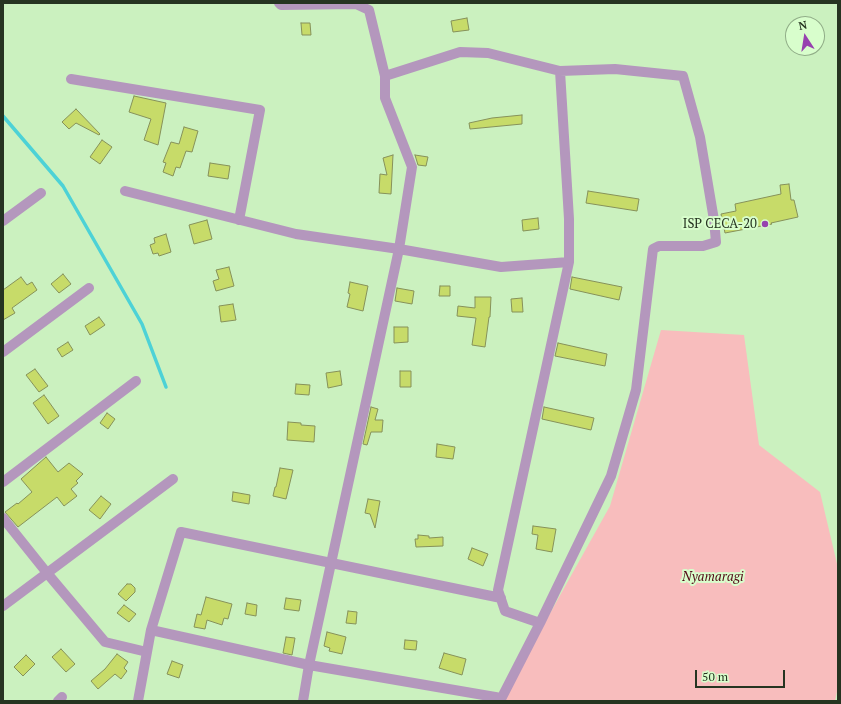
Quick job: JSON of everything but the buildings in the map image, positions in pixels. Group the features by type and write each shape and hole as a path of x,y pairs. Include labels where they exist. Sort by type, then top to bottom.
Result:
{"street":[{"path":"279,3 281,5 356,4 368,10 385,76 385,98 412,167 399,249 309,665 303,701"},
{"path":"151,630 309,665 501,700 611,476 636,390 653,249 659,246 703,246 716,242 714,220 700,138 683,76 615,69 560,71 488,53 460,52 385,76"},
{"path":"540,623 505,611 498,590 568,262 569,218 560,71"},
{"path":"71,79 260,110 239,220"},
{"path":"125,191 296,234 399,249 501,267 568,262"},
{"path":"3,221 41,193"},
{"path":"3,352 90,288"},
{"path":"3,482 136,381"},
{"path":"3,606 173,479"},
{"path":"3,518 105,642 147,652"},
{"path":"138,701 151,630 181,532 501,598"}],"green space":[{"name":"Nyamaragi","path":"661,330 744,335 759,445 820,492 838,568 838,687 835,701 501,701 610,506"}],"waterway":[{"path":"3,116 63,186 142,324 166,387"}],"place":[{"name":"ISP CECA-20","path":"765,224"}]}
